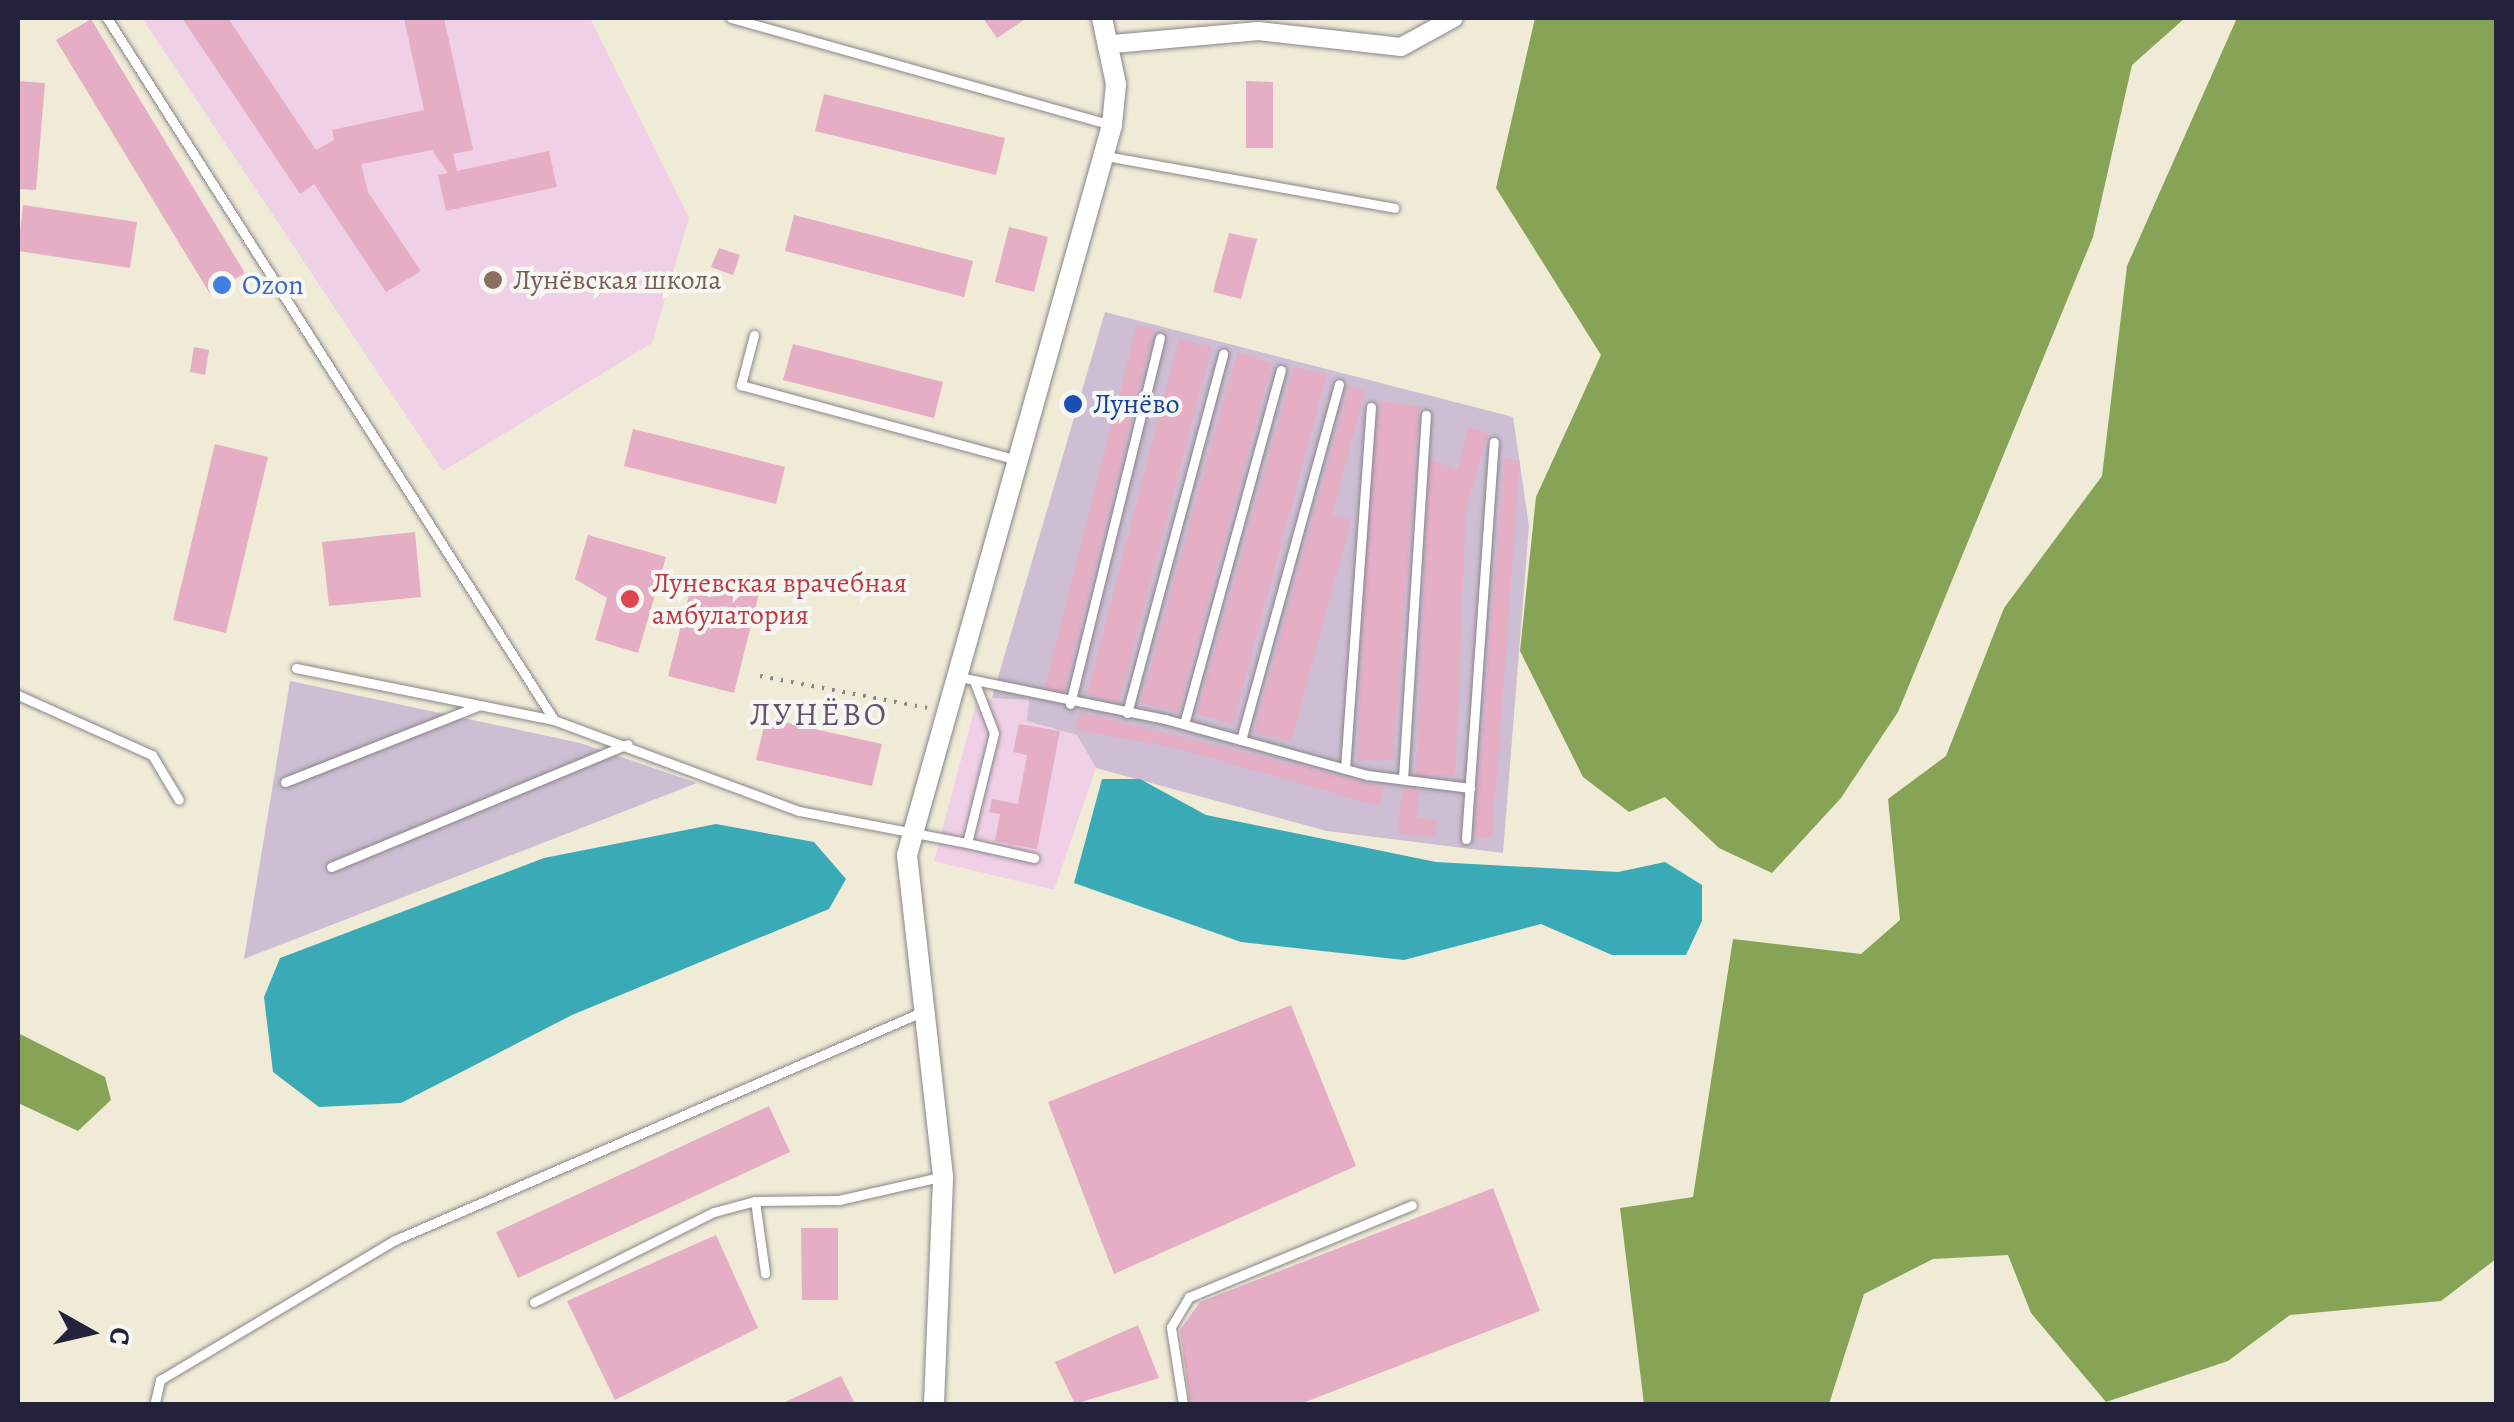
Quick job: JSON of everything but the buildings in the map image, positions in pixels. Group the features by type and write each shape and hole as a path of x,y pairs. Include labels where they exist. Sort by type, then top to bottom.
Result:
{"street":[{"path":"934,1404 943,1176 906,904 911,831 942,710 1018,460 1112,125 1112,44 1102,18"},
{"path":"1112,44 1258,31 1401,47 1454,18"}],"lane":[{"path":"107,18 554,720"},
{"path":"731,18 1112,125"},
{"path":"1103,156 1394,208"},
{"path":"754,335 741,385 1018,460"},
{"path":"1070,704 1160,338"},
{"path":"1126,712 1223,354"},
{"path":"1184,724 1281,370"},
{"path":"1241,740 1339,384"},
{"path":"1345,769 1371,407"},
{"path":"1403,780 1426,415"},
{"path":"1466,838 1494,442"},
{"path":"296,668 554,720 628,744 799,811 1034,858"},
{"path":"952,676 1070,704 1184,724 1345,769 1470,788"},
{"path":"967,843 994,733 974,681"},
{"path":"18,696 152,755 179,800"},
{"path":"285,782 481,705"},
{"path":"332,867 628,744"},
{"path":"155,1402 160,1380 395,1240 922,1012"},
{"path":"534,1302 714,1212 755,1201 839,1200 943,1176"},
{"path":"755,1201 766,1273"},
{"path":"1184,1404 1171,1327 1189,1297 1412,1205"}],"path":[{"path":"760,676 942,710"}],"shaded area":[{"name":"Лунёвская школа","path":"142,18 590,18 689,218 652,343 443,471"},
{"path":"1105,312 1513,417 1529,526 1503,853 1327,831 1096,768 1077,735 1027,721 1029,700 992,698"},
{"path":"290,681 580,743 697,783 244,959"},
{"path":"992,698 1030,700 1028,721 1077,735 1096,768 1054,890 934,861 975,707"}],"green space":[{"path":"1535,18 2185,18 2132,65 2093,237 1898,712 1841,798 1772,873 1719,848 1665,797 1629,812 1583,777 1520,651 1536,497 1601,355 1496,188"},
{"path":"2237,18 2496,18 2496,1259 2441,1301 2290,1315 2228,1361 2106,1402 2031,1313 2008,1255 1933,1259 1864,1294 1829,1404 1644,1404 1620,1208 1693,1197 1733,939 1861,954 1900,920 1888,799 1946,756 2004,608 2102,476 2127,266"},
{"path":"18,1033 105,1077 111,1100 78,1131 18,1103"}],"water":[{"path":"1102,779 1140,779 1206,815 1436,862 1618,872 1665,862 1702,885 1702,921 1686,955 1612,955 1541,924 1404,960 1241,942 1074,883"},
{"path":"716,824 814,842 846,879 829,909 572,1015 401,1103 319,1107 273,1072 264,997 280,958 544,858"}],"place":[{"name":"Лунёвская школа","path":"493,280"},
{"name":"Ozon","path":"222,285"},
{"name":"Лунёво","path":"1073,404"},
{"name":"Луневская врачебная амбулатория","path":"630,599"}],"district":[{"name":"ЛУНЁВО","path":"819,714"}]}
